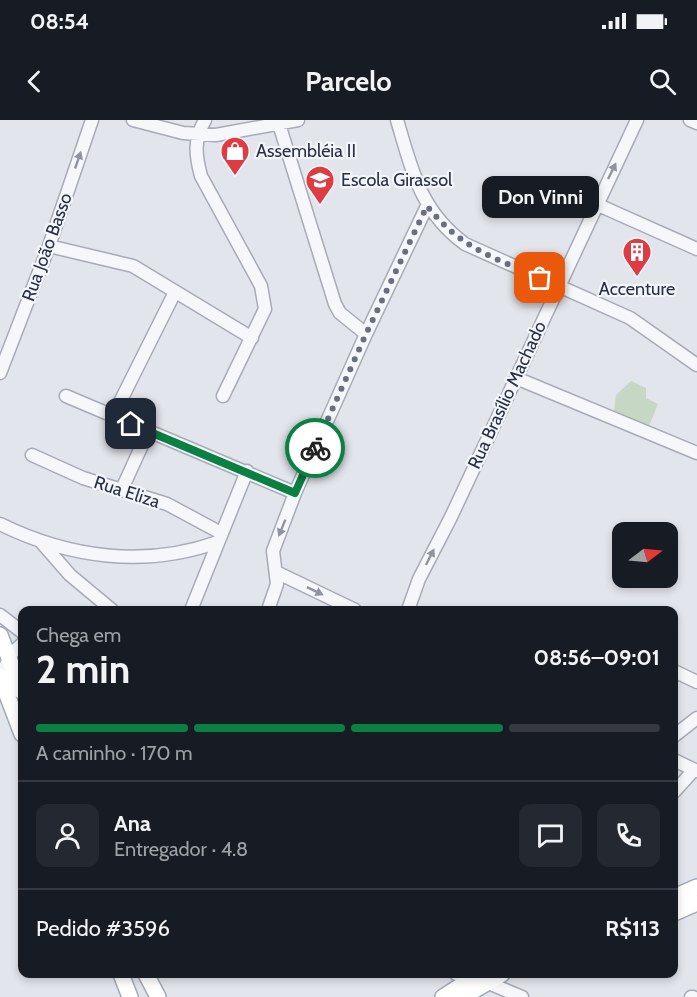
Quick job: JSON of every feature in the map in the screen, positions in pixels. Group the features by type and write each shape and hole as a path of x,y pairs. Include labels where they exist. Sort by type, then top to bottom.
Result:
{"main road":[{"path":"0,635 18,682"},
{"path":"0,677 18,724"},
{"path":"678,895 697,887"},
{"path":"678,911 697,903"},
{"path":"123,978 130,997"},
{"path":"142,978 149,997"},
{"path":"148,978 158,997"},
{"path":"442,997 471,978"},
{"path":"463,997 472,978"}],"street":[{"name":"Rua João Basso","path":"0,373 49,246 92,120"},
{"path":"133,120 197,135 216,135 298,120"},
{"path":"205,120 197,135 196,157 201,176 265,298 265,309 223,396"},
{"path":"397,120 415,179 427,206 452,235 465,244 637,322 697,365"},
{"name":"Rua Brasílio Machado","path":"409,606 419,579 637,120"},
{"path":"690,120 697,123"},
{"path":"279,124 335,304 340,314 366,334"},
{"path":"596,204 697,249"},
{"path":"270,606 276,590 273,551 295,493 366,334 427,206"},
{"path":"49,246 133,266 252,338"},
{"path":"113,416 175,292"},
{"path":"516,378 697,453"},
{"path":"66,396 295,493"},
{"path":"122,489 148,432"},
{"name":"Rua Eliza","path":"32,455 83,478 166,504 219,537"},
{"path":"193,606 247,471"},
{"path":"0,524 42,543 88,554 125,556 178,553 219,537"},
{"path":"42,543 70,575 107,606"},
{"path":"276,572 347,606"},
{"path":"0,615 18,629"},
{"path":"0,677 9,659 18,649"},
{"path":"678,673 697,682"},
{"path":"678,733 697,718"},
{"path":"678,762 696,770 678,788"},
{"path":"475,978 522,997"}],"green space":[{"path":"631,381 646,388 646,398 658,404 649,426 614,411 616,395"}],"way so far":[{"path":"315,448 427,206 452,235 465,244 540,278"}],"place":[{"name":"Assembléia II","path":"235,176"},
{"name":"Escola Girassol","path":"320,206"},
{"name":"Don Vinni","path":"540,278"},
{"name":"Accenture","path":"637,278"}],"route":[{"path":"131,424 295,493 315,448"}]}
